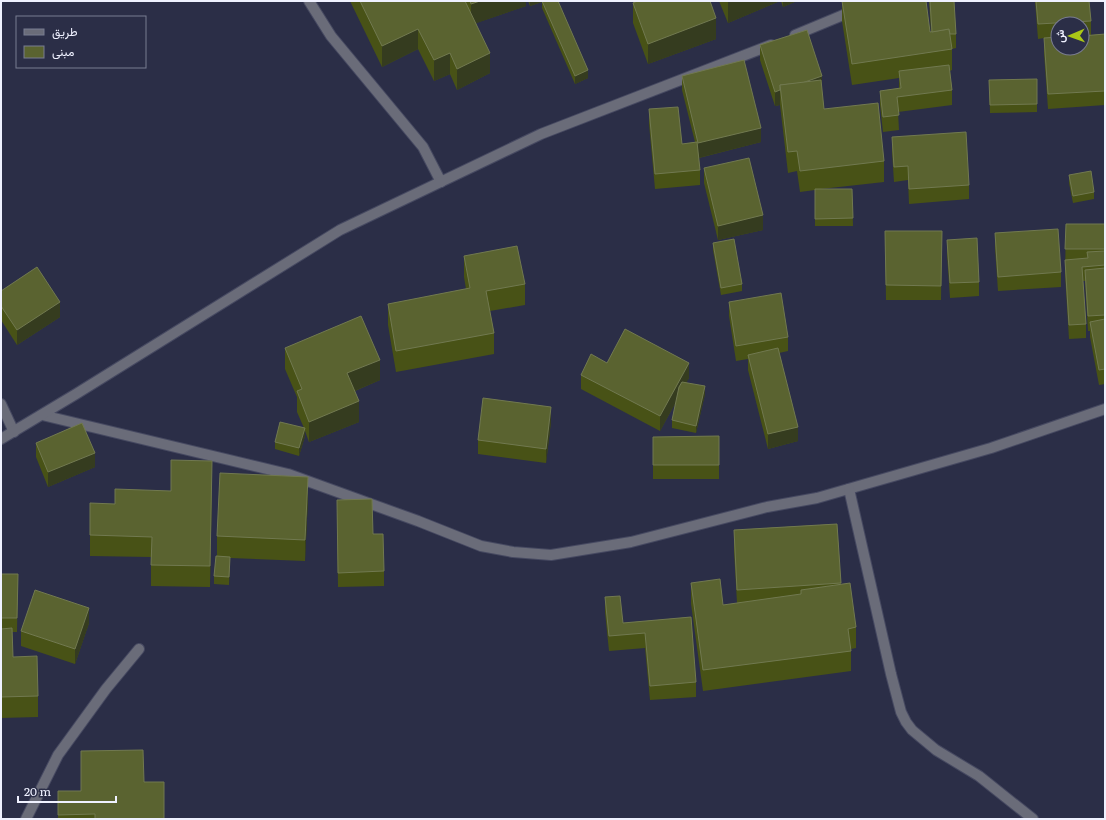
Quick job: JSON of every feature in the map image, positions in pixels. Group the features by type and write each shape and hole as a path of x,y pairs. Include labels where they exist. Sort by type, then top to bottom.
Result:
{"street":[{"path":"309,1 331,36 423,147 441,182"},
{"path":"1,439 340,230 541,134 782,41 877,1"},
{"path":"1,404 14,432"},
{"path":"42,415 288,474 418,521 481,546 513,552 551,555 631,542 767,507 817,498 991,448 1105,409"},
{"path":"849,489 891,674 901,712 906,722 912,730 936,750 979,776 1033,819"},
{"path":"26,819 58,755 106,688 138,649"}],"building":[{"path":"360,1 465,1 490,53 457,69 450,53 434,60 418,29 382,46"},
{"path":"470,1 480,1 471,4"},
{"path":"542,1 558,1 588,70 575,76"},
{"path":"637,1 710,1 716,18 648,44 633,3"},
{"path":"842,1 926,1 930,32 949,29 952,49 852,64"},
{"path":"930,1 954,1 956,34 950,34 949,29 932,32"},
{"path":"1036,1 1089,1 1091,21 1090,16 1050,16 1050,23 1038,24"},
{"path":"807,30 822,76 802,83 780,85 780,90 775,92 760,45"},
{"path":"1105,34 1105,91 1048,94 1044,38 1050,38 1050,56 1090,56 1090,35"},
{"path":"744,60 761,128 698,143 682,76"},
{"path":"949,65 952,90 897,97 899,115 883,117 880,91 901,88 899,71"},
{"path":"1037,79 1037,104 990,105 989,80"},
{"path":"821,80 824,109 878,103 884,161 800,171 797,151 788,152 780,85"},
{"path":"678,107 682,144 697,142 700,170 655,174 649,109"},
{"path":"966,132 969,185 909,189 908,166 894,167 892,137"},
{"path":"749,158 763,215 718,226 704,168"},
{"path":"1091,171 1094,192 1073,196 1069,175"},
{"path":"815,189 852,189 853,218 815,219"},
{"path":"1066,224 1105,224 1105,249 1065,249"},
{"path":"1058,229 1061,272 998,277 995,233"},
{"path":"885,231 942,231 941,286 886,285"},
{"path":"977,238 979,282 950,283 947,240"},
{"path":"734,239 742,284 721,288 713,243"},
{"path":"517,246 525,284 486,291 494,333 396,351 388,304 470,288 464,256"},
{"path":"1105,251 1105,265 1082,267 1086,324 1069,325 1065,260 1088,258 1087,252"},
{"path":"37,267 60,302 17,330 1,306 1,291"},
{"path":"1105,268 1105,315 1088,316 1085,270"},
{"path":"781,293 788,337 736,346 729,302"},
{"path":"361,316 380,360 347,373 359,401 309,422 297,391 302,389 285,348"},
{"path":"1105,319 1105,369 1099,370 1090,322"},
{"path":"625,329 689,363 660,416 581,375 591,354 607,363"},
{"path":"778,348 798,427 768,434 748,355"},
{"path":"682,382 705,386 696,426 672,420 679,387"},
{"path":"483,398 551,407 546,449 478,440"},
{"path":"280,422 305,428 299,448 275,442"},
{"path":"82,423 95,453 48,472 36,443"},
{"path":"719,436 719,465 653,465 653,437"},
{"path":"171,460 212,461 210,566 151,565 152,537 90,535 90,503 115,504 115,489 171,491"},
{"path":"220,473 308,477 305,540 217,536"},
{"path":"372,499 373,534 383,534 384,571 338,573 337,500"},
{"path":"837,524 841,583 737,590 734,530"},
{"path":"216,556 230,557 229,577 214,576"},
{"path":"1,574 18,574 17,618 1,618"},
{"path":"720,579 723,605 801,594 801,590 850,583 856,627 848,629 851,651 703,670 691,583"},
{"path":"35,590 89,608 75,649 21,631"},
{"path":"620,596 623,623 691,617 696,682 650,686 645,633 609,636 605,597"},
{"path":"12,628 13,657 37,656 38,696 1,697 1,629"},
{"path":"143,750 144,782 164,782 164,819 95,819 95,814 58,815 58,791 81,791 81,751"}]}
